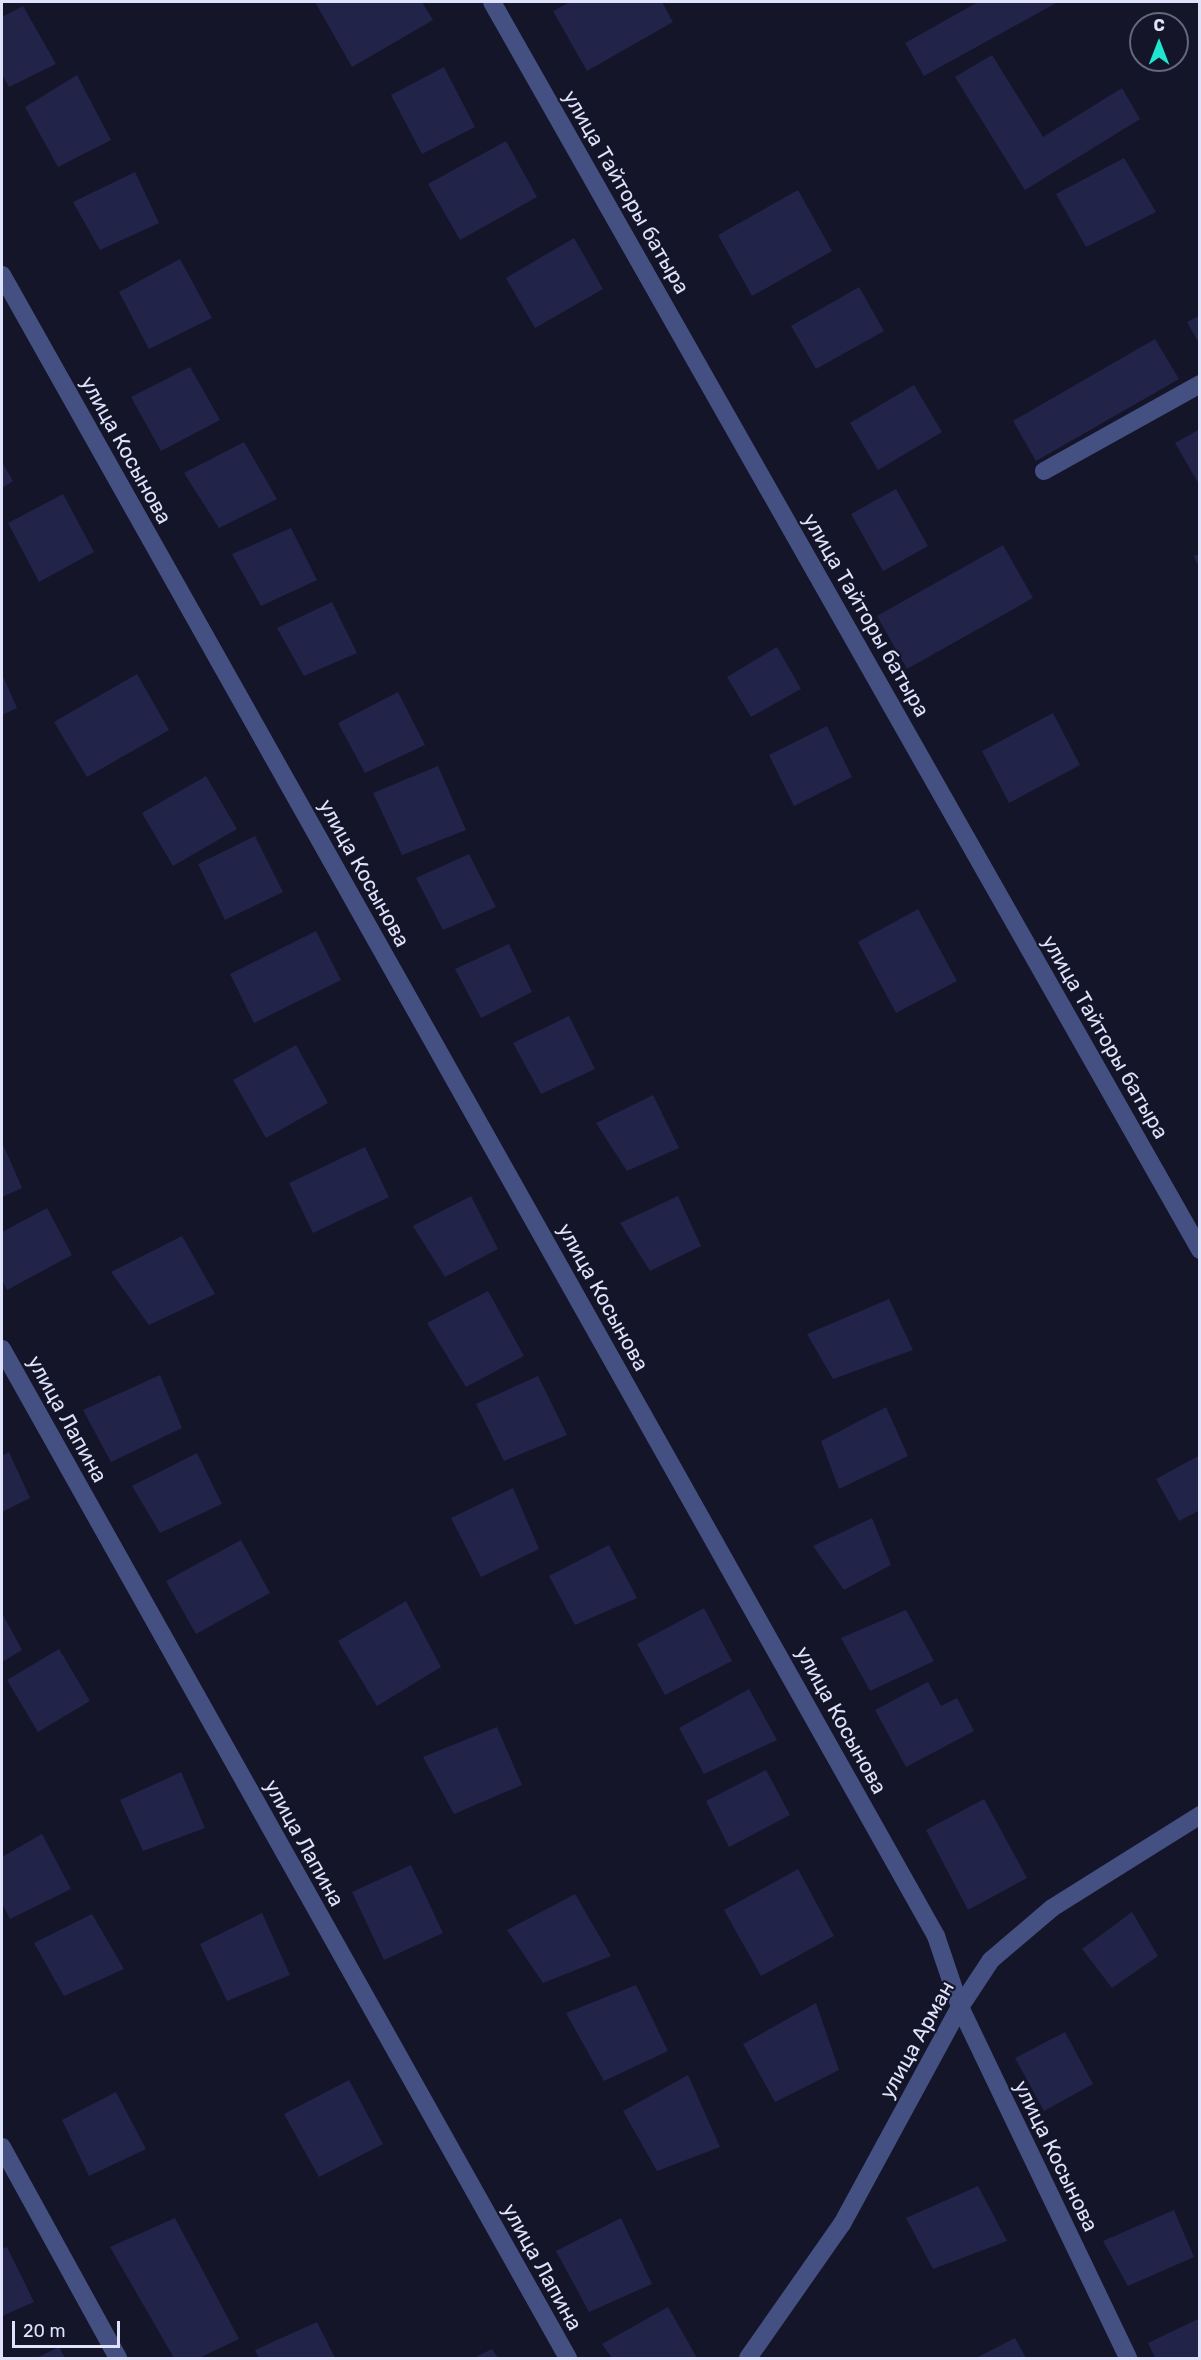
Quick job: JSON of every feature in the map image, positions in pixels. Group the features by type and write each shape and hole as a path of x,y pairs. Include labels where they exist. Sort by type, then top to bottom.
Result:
{"street":[{"name":"улица Тайторы батыра","path":"492,2 1200,1250"},
{"name":"улица Косынова","path":"2,275 936,1935 960,2007 1128,2358"},
{"path":"1044,471 1200,384"},
{"name":"улица Лапина","path":"2,1349 568,2358"},
{"name":"улица Арман","path":"748,2358 842,2224 960,2007 991,1960 1052,1908 1200,1815"},
{"path":"2,2147 117,2358"}],"building":[{"path":"315,2 422,2 433,20 352,67"},
{"path":"570,2 662,2 673,22 587,71 553,11"},
{"path":"978,2 1058,2 924,76 905,43"},
{"path":"23,6 56,64 9,87 2,75 2,17"},
{"path":"992,55 1043,137 1122,88 1140,119 1025,190 955,77"},
{"path":"444,67 475,127 422,154 391,95"},
{"path":"77,75 111,140 58,167 25,107"},
{"path":"506,141 537,197 460,240 428,184"},
{"path":"1124,158 1156,212 1086,247 1056,194"},
{"path":"135,172 159,223 100,250 73,202"},
{"path":"798,190 832,251 752,296 718,235"},
{"path":"574,238 603,289 535,328 506,278"},
{"path":"180,259 212,318 149,349 119,292"},
{"path":"859,287 884,331 816,369 791,326"},
{"path":"1200,315 1200,345 1187,322"},
{"path":"1155,339 1179,379 1036,461 1013,421"},
{"path":"190,367 220,420 161,451 131,397"},
{"path":"914,385 942,432 878,470 850,423"},
{"path":"1200,429 1200,486 1175,443"},
{"path":"244,442 277,499 219,528 184,473"},
{"path":"2,462 13,481 2,488"},
{"path":"896,489 928,546 883,571 851,514"},
{"path":"63,494 94,552 39,582 8,523"},
{"path":"291,528 317,580 261,606 232,554"},
{"path":"1003,545 1033,598 907,669 877,616"},
{"path":"1200,554 1200,570 1194,556"},
{"path":"332,602 357,653 304,676 277,628"},
{"path":"777,647 801,689 751,717 727,677"},
{"path":"2,674 17,708 2,715"},
{"path":"137,674 169,730 87,777 54,722"},
{"path":"398,692 425,745 365,773 338,723"},
{"path":"1053,713 1080,765 1009,803 982,751"},
{"path":"827,726 852,777 794,806 769,755"},
{"path":"438,766 466,830 402,855 373,793"},
{"path":"206,776 237,829 173,866 142,813"},
{"path":"255,836 283,892 225,920 198,864"},
{"path":"469,854 496,907 443,930 416,878"},
{"path":"918,909 957,981 896,1013 858,942"},
{"path":"316,931 341,980 254,1023 230,974"},
{"path":"509,944 532,992 481,1018 455,969"},
{"path":"569,1016 595,1069 541,1094 513,1043"},
{"path":"296,1045 328,1103 266,1138 233,1080"},
{"path":"653,1095 679,1148 627,1171 596,1123"},
{"path":"2,1142 22,1188 2,1197"},
{"path":"365,1147 389,1197 313,1233 289,1183"},
{"path":"471,1196 498,1249 445,1277 413,1226"},
{"path":"678,1196 701,1246 650,1271 620,1223"},
{"path":"47,1208 72,1255 7,1290 2,1280 2,1232"},
{"path":"182,1236 215,1294 149,1325 111,1272"},
{"path":"488,1291 524,1356 466,1387 427,1323"},
{"path":"889,1299 913,1350 833,1379 807,1334"},
{"path":"160,1375 182,1428 111,1462 83,1410"},
{"path":"538,1376 567,1435 504,1461 476,1404"},
{"path":"886,1407 908,1456 839,1489 821,1441"},
{"path":"9,1452 30,1498 2,1512 2,1456"},
{"path":"197,1453 222,1504 160,1533 132,1486"},
{"path":"1200,1455 1200,1510 1179,1521 1156,1479"},
{"path":"513,1488 539,1549 481,1577 451,1518"},
{"path":"872,1518 891,1565 844,1590 813,1546"},
{"path":"241,1540 270,1593 196,1634 166,1581"},
{"path":"609,1545 637,1598 575,1625 549,1576"},
{"path":"406,1601 441,1667 377,1706 338,1641"},
{"path":"704,1608 732,1661 665,1695 637,1644"},
{"path":"906,1610 934,1661 870,1691 841,1638"},
{"path":"2,1613 22,1650 2,1662"},
{"path":"59,1649 90,1701 38,1732 7,1680"},
{"path":"928,1682 941,1706 957,1698 974,1731 906,1767 875,1710"},
{"path":"749,1689 777,1740 704,1774 679,1728"},
{"path":"497,1727 522,1785 454,1814 423,1757"},
{"path":"766,1770 790,1815 729,1847 706,1801"},
{"path":"181,1772 205,1828 143,1851 120,1800"},
{"path":"984,1799 1027,1878 968,1910 926,1830"},
{"path":"42,1834 71,1889 10,1919 2,1903 2,1857"},
{"path":"411,1865 443,1933 384,1960 352,1892"},
{"path":"798,1869 834,1936 761,1976 724,1910"},
{"path":"575,1894 611,1956 543,1983 507,1930"},
{"path":"1132,1912 1158,1956 1112,1988 1082,1949"},
{"path":"262,1913 290,1975 227,2001 200,1944"},
{"path":"92,1914 124,1969 64,1996 34,1943"},
{"path":"636,1985 668,2051 604,2081 566,2013"},
{"path":"816,2003 839,2070 775,2102 743,2044"},
{"path":"1065,2032 1093,2084 1044,2111 1015,2058"},
{"path":"688,2075 720,2147 657,2171 623,2111"},
{"path":"349,2080 383,2144 319,2177 284,2114"},
{"path":"116,2092 146,2149 89,2176 62,2120"},
{"path":"978,2186 1007,2241 933,2269 906,2218"},
{"path":"1174,2210 1194,2257 1128,2286 1103,2241"},
{"path":"175,2218 239,2339 199,2358 174,2358 110,2247"},
{"path":"621,2218 652,2284 589,2312 556,2251"},
{"path":"7,2247 34,2302 2,2316 2,2249"},
{"path":"668,2307 697,2358 612,2358 602,2344"},
{"path":"1200,2318 1200,2358 1155,2358 1148,2343"},
{"path":"317,2322 335,2358 259,2358 255,2350"},
{"path":"1015,2338 1026,2358 976,2358"},
{"path":"59,2347 65,2358 36,2358"},
{"path":"492,2349 498,2358 474,2358"}]}
